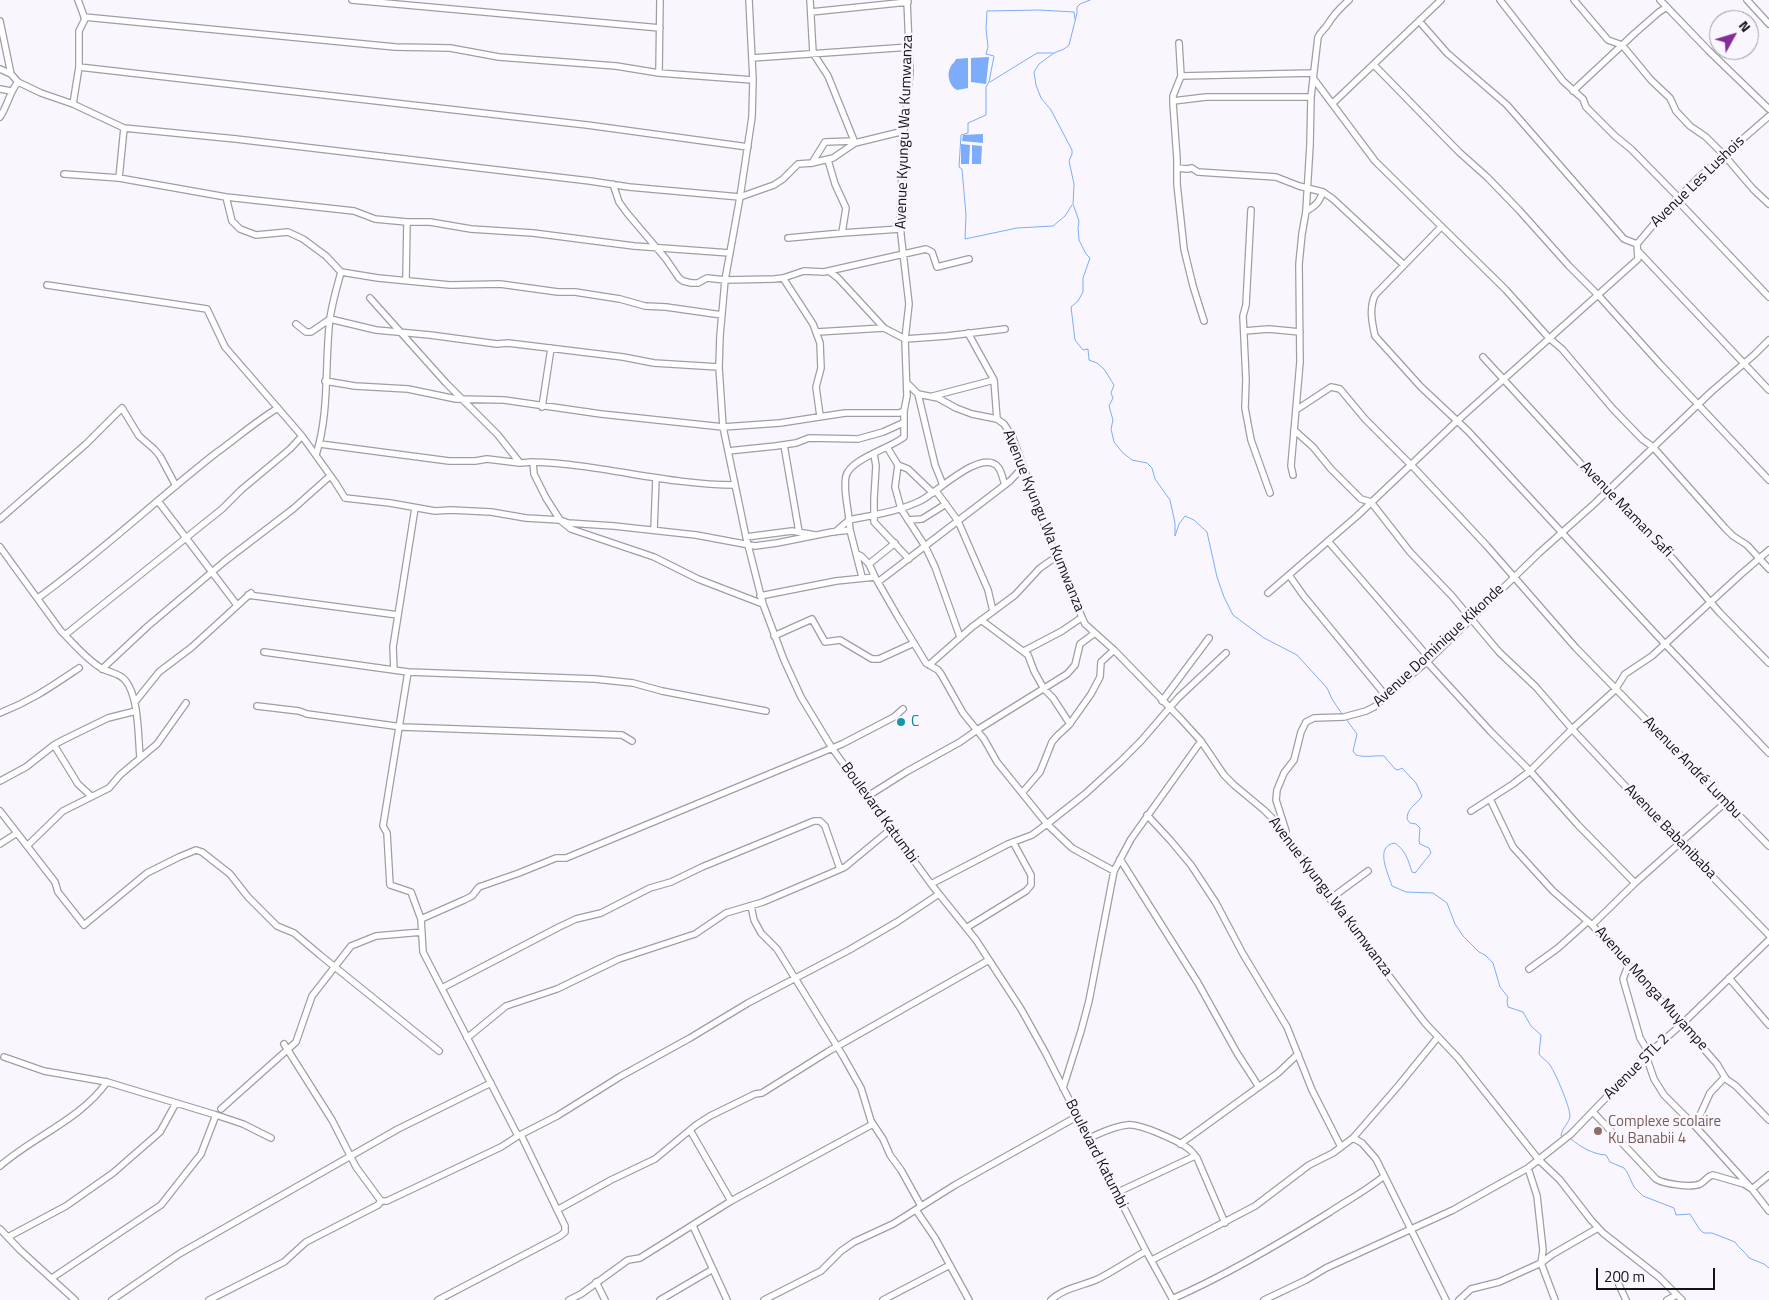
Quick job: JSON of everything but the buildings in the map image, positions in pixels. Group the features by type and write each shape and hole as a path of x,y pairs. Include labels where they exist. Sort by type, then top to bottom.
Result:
{"street":[{"path":"73,104 79,67 79,31 85,20 78,0"},
{"path":"352,0 660,28"},
{"path":"659,73 660,0"},
{"name":"Boulevard Katumbi","path":"749,0 753,80 752,117 725,280 719,367 723,427 760,596 784,660 802,697 832,748 931,884 990,960 1021,1009 1173,1300"},
{"path":"810,0 813,53 828,76 854,142"},
{"path":"1293,475 1291,466 1300,362 1299,264 1308,188 1313,75 1320,32 1327,27 1335,12 1349,0"},
{"path":"1333,103 1441,0"},
{"path":"1500,0 1573,91 1583,99 1586,107 1602,124 1631,149 1769,297"},
{"path":"1574,0 1608,40 1622,45 1651,80 1670,98 1676,111 1690,126 1706,137 1769,204"},
{"path":"1660,0 1769,110"},
{"path":"1746,0 1769,24"},
{"path":"811,12 908,1"},
{"name":"Avenue Kyungu Wa Kumwanza","path":"887,447 904,437 903,422 907,383 906,340 909,304 900,229 904,132 909,81 908,1"},
{"path":"1573,91 1622,45 1667,7"},
{"path":"84,17 395,47 450,48 499,57 616,66 659,73 753,80"},
{"path":"1419,21 1447,53 1507,105 1517,119 1624,239 1637,247 1769,390"},
{"path":"0,22 11,74"},
{"path":"1179,43 1181,76 1173,96 1178,168 1177,184 1184,249 1204,321"},
{"path":"752,58 910,47"},
{"path":"1374,65 1519,210 1769,480"},
{"path":"79,67 587,125 748,147"},
{"path":"0,69 11,74 18,82 41,93 73,104 124,128 236,139 667,192 740,197 774,185 798,164 828,160 837,156 854,142"},
{"path":"1181,76 1313,75"},
{"path":"1313,75 1375,161 1506,290 1549,338 1562,349 1589,383 1622,419 1642,439 1653,446 1725,528 1733,536 1744,542 1769,569"},
{"path":"0,117 11,91 18,82"},
{"path":"0,89 11,91"},
{"path":"1173,101 1206,97 1311,97"},
{"name":"Avenue Les Lushois","path":"1598,295 1638,259 1637,247 1648,230 1677,198 1769,116"},
{"path":"119,178 124,128"},
{"path":"812,163 825,142 854,142 904,132"},
{"path":"828,160 835,184 846,208 842,233"},
{"path":"1178,168 1192,168 1198,172 1276,177 1299,186 1323,192 1404,265"},
{"path":"64,174 119,178 226,197 354,211 370,218 407,222 430,222 470,229 533,233 656,248 730,253"},
{"path":"613,184 619,202 683,281 695,284 707,278 725,280 783,278 804,271 829,271 929,249 932,252 936,267 939,268 969,259"},
{"path":"1306,211 1319,202 1323,192"},
{"path":"226,197 232,221 240,229 256,235 288,232 303,239 326,256 341,272 378,278 450,284 500,284 558,292 575,292 620,299 645,306 722,315"},
{"path":"1251,210 1246,305 1243,316 1246,380 1245,408 1251,440 1270,493"},
{"path":"406,279 407,222"},
{"path":"1441,227 1375,295 1371,302 1372,327 1375,336 1421,387 1475,438 1769,752"},
{"path":"788,238 900,229"},
{"path":"836,269 838,278"},
{"path":"829,271 838,278 884,328 906,340 1005,329"},
{"path":"316,455 325,415 325,381 330,319 341,272"},
{"path":"783,278 817,332 820,343 821,368 816,387 820,416"},
{"path":"47,285 207,309 225,347 302,436 344,498 390,503 435,511 491,512 560,520 568,523 654,530 696,535 748,545 767,545 850,530"},
{"path":"1268,593 1328,542 1457,421 1598,295"},
{"path":"370,298 462,400 498,435 520,463"},
{"path":"296,324 306,332 311,332 330,319 376,330 400,333 551,348 654,363 719,367"},
{"path":"817,332 884,328"},
{"path":"1244,331 1269,329 1300,332"},
{"path":"968,333 994,380 997,418"},
{"name":"Avenue Dominique Kikonde","path":"1289,839 1276,800 1277,790 1284,773 1294,760 1301,732 1306,722 1314,718 1344,717 1374,707 1428,660 1514,577 1608,491 1653,446 1769,340"},
{"path":"542,406 551,348"},
{"name":"Avenue Maman Safi","path":"1483,357 1769,663"},
{"path":"932,396 994,380"},
{"path":"325,381 355,386 408,389 439,397 462,400 493,399 601,414 723,427 780,423 845,413 900,413 904,411"},
{"path":"907,383 918,394 935,465 943,485"},
{"name":"Avenue André Lumbu","path":"1296,410 1331,387 1337,388 1342,392 1365,419 1411,465 1514,577 1576,648 1769,846"},
{"name":"Avenue Kyungu Wa Kumwanza","path":"918,394 932,396 972,414 997,418 1008,430 1024,467 1056,557 1074,596 1081,618 1201,741 1224,775 1272,817 1330,899 1424,1023 1458,1058 1539,1160 1560,1180 1598,1228 1649,1268 1682,1300"},
{"path":"0,519 86,444 122,408 140,436 160,456 176,486"},
{"path":"38,598 261,418 278,408"},
{"path":"728,451 784,445 809,438 858,439 883,432 903,422"},
{"path":"1294,430 1314,447 1331,469 1361,499 1372,502"},
{"path":"65,635 222,509 240,490 290,450 302,436"},
{"path":"320,444 449,461 488,459 520,463 575,465 656,478 735,485"},
{"path":"784,445 799,532"},
{"path":"862,578 850,530 846,477 849,470 854,466 887,447 898,465 908,469 935,492 958,520 988,590 993,610"},
{"path":"874,454 876,466 875,524 896,543 909,559"},
{"path":"533,462 534,474 546,498 560,520 571,529 654,557 698,579 763,604"},
{"path":"835,532 849,520 874,516 920,502 962,472 978,465 986,463 996,465 1004,485"},
{"path":"898,465 895,487 900,509 925,546 935,567 960,637"},
{"path":"760,596 823,583 862,578 876,579 909,559 1004,485 1024,467"},
{"path":"102,669 148,626 265,529 293,509 330,476"},
{"path":"654,530 656,478"},
{"path":"158,501 237,605"},
{"name":"Avenue Babanibaba","path":"1372,502 1410,552 1441,583 1498,652 1536,687 1679,842 1769,935"},
{"path":"908,520 922,519 946,504"},
{"path":"394,670 393,647 415,508"},
{"path":"746,537 792,531 818,535"},
{"path":"1328,542 1491,732 1530,771 1578,825 1635,882"},
{"path":"869,564 896,543"},
{"path":"0,547 65,635 102,669 114,672 126,681 132,690 136,711 140,757"},
{"path":"1471,811 1530,771 1572,728 1616,690 1624,674 1652,656 1769,550"},
{"path":"857,554 869,564 926,663 942,674 963,713 977,730 997,762 1047,824 1072,848 1114,871"},
{"path":"930,665 960,637 1015,595 1040,568 1056,557"},
{"path":"1289,575 1303,595 1386,696"},
{"path":"134,702 159,672 192,647 250,594 398,616"},
{"path":"1024,651 1062,631 1081,618"},
{"path":"774,636 812,619 824,642 840,640 872,659 879,660 885,658 914,643"},
{"path":"981,620 1028,655 1044,689 1053,698 1070,724"},
{"path":"868,796 960,742 1071,671 1075,665 1080,644 1095,633"},
{"path":"1162,701 1209,638"},
{"path":"1022,793 1040,772 1052,742 1070,724 1091,694 1100,677 1101,662 1114,650"},
{"path":"264,652 408,672 594,679 633,683 662,691 766,711"},
{"path":"931,884 1013,842 1032,835 1047,824 1085,794 1120,762 1169,708 1210,666 1226,653"},
{"path":"0,713 24,703 47,690 79,668"},
{"path":"408,672 383,826 387,833 390,885 411,892 421,919 423,952 519,1135 557,1210 565,1232 438,1300"},
{"path":"27,846 63,811 109,788 140,757 158,744 186,703"},
{"path":"257,706 400,726 622,735 632,741"},
{"path":"421,919 472,896 479,887 556,858 566,858 832,748 880,724 904,709"},
{"path":"0,781 26,767 54,745 108,718 136,711"},
{"path":"1063,1088 1089,1001 1114,871 1126,845 1201,741"},
{"path":"54,745 78,784 91,796"},
{"path":"1490,799 1513,847 1553,891 1590,924 1529,969"},
{"name":"Avenue Monga Muyampe","path":"1726,802 1679,842 1590,924 1718,1064 1725,1077 1769,1120"},
{"path":"0,811 55,882 58,892 84,925 147,874 191,852 202,852 230,874 248,897 277,926 300,937 439,1050"},
{"path":"1147,815 1191,865 1213,898 1243,954 1287,1027 1317,1101 1341,1147"},
{"path":"442,988 559,926 600,913 650,888 671,882 702,867 814,822 820,821 824,826 840,869"},
{"path":"467,1038 506,1006 557,989 619,959 695,934 726,913 751,906 840,869 891,829"},
{"path":"0,844 17,833"},
{"path":"966,928 1022,894 1031,885 1030,875 1013,842"},
{"path":"1120,859 1198,982 1237,1053 1259,1086"},
{"path":"1330,899 1368,871"},
{"path":"286,1047 332,1120 359,1171 381,1200 387,1201 501,1148 519,1135 557,1116 589,1094 635,1067 897,922 939,894"},
{"path":"751,906 754,920 761,932 777,949 843,1056 860,1088 873,1124 883,1139 890,1156 900,1170 969,1300"},
{"path":"221,1109 286,1047 296,1042 312,996 351,946 376,936 422,932"},
{"name":"Avenue STL 2","path":"1539,1160 1571,1134 1647,1054 1682,1024 1769,940"},
{"path":"557,1210 611,1180 655,1159 710,1116 755,1094 762,1093 836,1047 990,960"},
{"path":"1628,966 1623,979 1640,1038 1658,1088 1697,1123 1702,1133 1769,1211"},
{"path":"1729,978 1769,1024"},
{"path":"1152,1260 1255,1206 1309,1166 1353,1138 1400,1085 1438,1037"},
{"path":"1180,1144 1278,1073 1298,1054"},
{"path":"4,1057 44,1071 107,1082 176,1102 243,1124 271,1138"},
{"path":"1697,1123 1710,1093 1725,1077"},
{"path":"0,1166 80,1110 98,1095 107,1082"},
{"path":"112,1300 179,1254 350,1156 398,1129 491,1083"},
{"path":"8,1237 66,1206 113,1173 160,1132 176,1102"},
{"path":"1593,1112 1660,1182 1686,1186 1696,1185 1703,1182 1708,1176 1713,1175 1744,1184 1752,1189"},
{"path":"52,1278 162,1205 201,1154 216,1115"},
{"path":"764,1300 812,1276 854,1242 883,1229 955,1185 1078,1116"},
{"path":"569,1300 581,1294 628,1260 640,1258 731,1201 873,1124"},
{"path":"1089,1138 1118,1126 1129,1124 1146,1129 1192,1151 1225,1223"},
{"path":"690,1130 731,1201"},
{"path":"1353,1138 1362,1143 1376,1159 1446,1300"},
{"path":"1116,1193 1195,1156"},
{"path":"1264,1300 1326,1268 1453,1210 1539,1160"},
{"path":"1528,1168 1537,1196 1543,1250 1541,1263 1555,1300"},
{"path":"1752,1189 1769,1175"},
{"path":"1173,1300 1219,1277 1273,1246 1359,1194 1384,1176"},
{"path":"209,1300 289,1259 306,1242 378,1205 381,1200"},
{"path":"693,1226 727,1300"},
{"path":"1459,1300 1471,1290 1499,1282 1541,1263 1598,1228"},
{"path":"0,1229 75,1300"},
{"path":"1051,1300 1057,1294 1099,1278 1146,1251"},
{"path":"883,1300 950,1265"},
{"path":"660,1300 713,1269"},
{"path":"596,1282 605,1300"},
{"path":"1619,1285 1626,1300"},
{"path":"1666,1300 1677,1295"}],"water":[{"path":"989,57 986,84 971,82 971,58"},
{"path":"968,58 968,88 957,90 950,83 949,69 956,59"},
{"path":"983,134 983,143 962,141 963,135"},
{"path":"961,144 970,145 969,164 961,164"},
{"path":"972,145 982,146 981,164 972,164"}],"waterway":[{"path":"1090,0 1077,7 1069,45 1039,64 1034,72 1041,98 1051,110 1072,150 1069,161 1074,184 1073,204 1079,221 1079,240 1090,258 1083,278 1083,292 1078,301 1071,307 1075,340 1083,350 1088,349 1089,360 1097,363 1104,369 1114,385 1111,393 1113,398 1109,406 1113,420 1111,429 1114,442 1132,460 1147,463 1152,468 1155,479 1170,500 1175,523 1175,536 1179,524 1185,516 1194,520 1207,532 1217,577 1233,615 1264,638 1297,655 1327,688 1342,714"},
{"path":"1072,205 1065,216 1053,226 1017,228 965,239 966,215 962,169 959,167 961,135 968,133 968,123 986,115 986,87 989,82 994,56 986,54 988,47 987,11 1039,10 1074,12 1075,19"},
{"path":"990,82 1037,53 1053,53"},
{"path":"1346,719 1357,734 1353,751 1356,755 1384,756 1395,769 1402,768 1416,783 1422,796 1410,809 1407,819 1410,823 1416,824 1420,828 1420,844 1429,848 1431,853 1415,873 1412,872 1402,849 1395,843 1389,845 1385,849 1384,861 1392,886 1406,892 1433,893 1447,903 1455,924 1463,936 1493,963 1500,987 1508,997 1508,1007 1523,1012 1531,1026 1541,1035 1539,1054 1553,1069 1569,1110 1570,1118 1561,1136 1564,1137"},
{"path":"1571,1139 1587,1150 1606,1155 1610,1162 1624,1168 1634,1187 1643,1196 1674,1208 1676,1215 1690,1214 1704,1233 1712,1233 1735,1242 1749,1258 1769,1268"}],"place":[{"name":"C","path":"901,722"},
{"name":"Complexe scolaire Ku Banabii 4","path":"1598,1131"}]}
